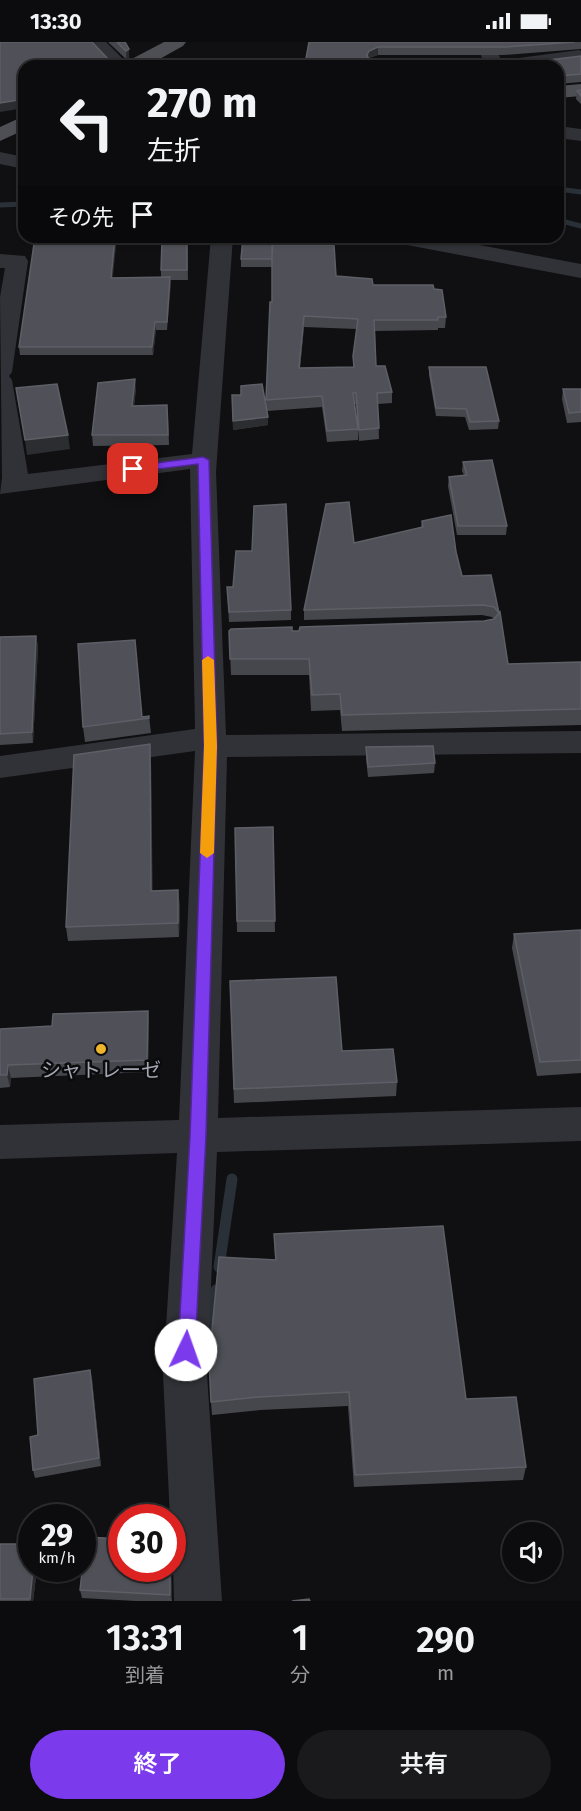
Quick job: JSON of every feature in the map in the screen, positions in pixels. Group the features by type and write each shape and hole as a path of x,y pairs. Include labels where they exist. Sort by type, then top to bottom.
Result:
{"main road":[{"path":"144,60 177,42"},
{"path":"564,91 581,90"},
{"path":"0,135 18,126"}],"street":[{"path":"96,42 115,60"},
{"path":"485,42 492,60"},
{"path":"561,42 580,56"},
{"path":"553,60 580,56"},
{"path":"564,133 581,135"},
{"path":"0,158 18,162"},
{"path":"198,1601 185,1374 198,1136 211,742 219,634 203,460 221,243"},
{"path":"434,243 581,271"},
{"path":"0,261 17,261 2,341 0,372"},
{"path":"0,380 8,485 203,460"},
{"path":"0,767 211,742 581,742"},
{"path":"0,1142 581,1124"}],"building":[{"path":"0,42 92,42 108,59 134,60 18,60 18,100 0,103"},
{"path":"117,42 125,42 129,49 126,51"},
{"path":"309,42 575,42 505,47 378,47 369,51 367,55 369,60 306,60"},
{"path":"581,56 581,74 564,76 564,60 549,60"},
{"path":"34,243 114,243 111,278 170,277 167,322 155,322 152,347 19,347"},
{"path":"162,243 187,243 187,270 161,270"},
{"path":"242,243 273,243 272,259 241,259"},
{"path":"272,245 334,245 336,276 372,279 373,285 433,285 434,289 442,290 446,317 438,317 438,320 374,320 376,366 385,366 392,392 377,393 379,428 359,430 356,393 353,393 358,429 327,431 322,396 266,400 270,302 272,302","holes":["304,316 358,319 353,356 354,367 299,368"]},
{"path":"429,367 486,367 499,421 470,422 466,409 436,408"},
{"path":"135,379 132,406 167,405 168,435 92,435 98,383"},
{"path":"57,384 68,435 25,440 16,388"},
{"path":"262,384 268,417 233,421 232,395 241,395 241,386"},
{"path":"563,389 581,389 581,412 569,413"},
{"path":"492,460 507,526 458,526 449,477 467,475 463,462"},
{"path":"349,502 354,543 423,527 422,521 451,515 462,576 491,575 499,613 494,607 483,605 304,610 326,504"},
{"path":"286,504 291,610 229,612 227,587 233,587 236,551 252,551 254,506"},
{"path":"500,612 508,664 581,662 581,709 342,715 340,694 312,695 309,659 230,659 229,631 231,629 292,627 292,631 299,631 300,627 484,621 494,619"},
{"path":"36,636 32,732 0,734 0,637"},
{"path":"135,640 142,717 149,716 149,718 83,727 78,644"},
{"path":"150,744 151,891 178,890 178,923 66,927 74,755"},
{"path":"433,746 435,763 368,767 366,747"},
{"path":"273,827 275,921 237,921 235,828"},
{"path":"581,930 581,1060 540,1062 514,934"},
{"path":"336,977 342,1051 393,1049 397,1082 234,1089 230,981"},
{"path":"148,1011 147,1060 8,1065 7,1075 0,1075 0,1029 52,1026 53,1014"},
{"path":"443,1226 466,1399 516,1397 526,1467 355,1475 349,1392 211,1402 209,1361 219,1257 276,1260 274,1234"},
{"path":"90,1370 99,1458 33,1470 30,1437 38,1435 34,1379"},
{"path":"96,1538 108,1538 108,1582 170,1582 170,1595 80,1590 81,1582 96,1582"},
{"path":"0,1544 18,1544 18,1582 32,1582 30,1599 0,1599"}],"waterway":[{"path":"564,190 581,192"},
{"path":"0,205 18,204"},
{"path":"564,222 581,226"},
{"path":"219,1267 232,1179"},
{"path":"207,1359 216,1290"}],"slow traffic":[{"path":"207,853 211,746 208,660"}],"place":[{"name":"シャトレーゼ","path":"101,1049"}],"route":[{"path":"133,469 203,460 211,746 198,1136 186,1350"}]}
